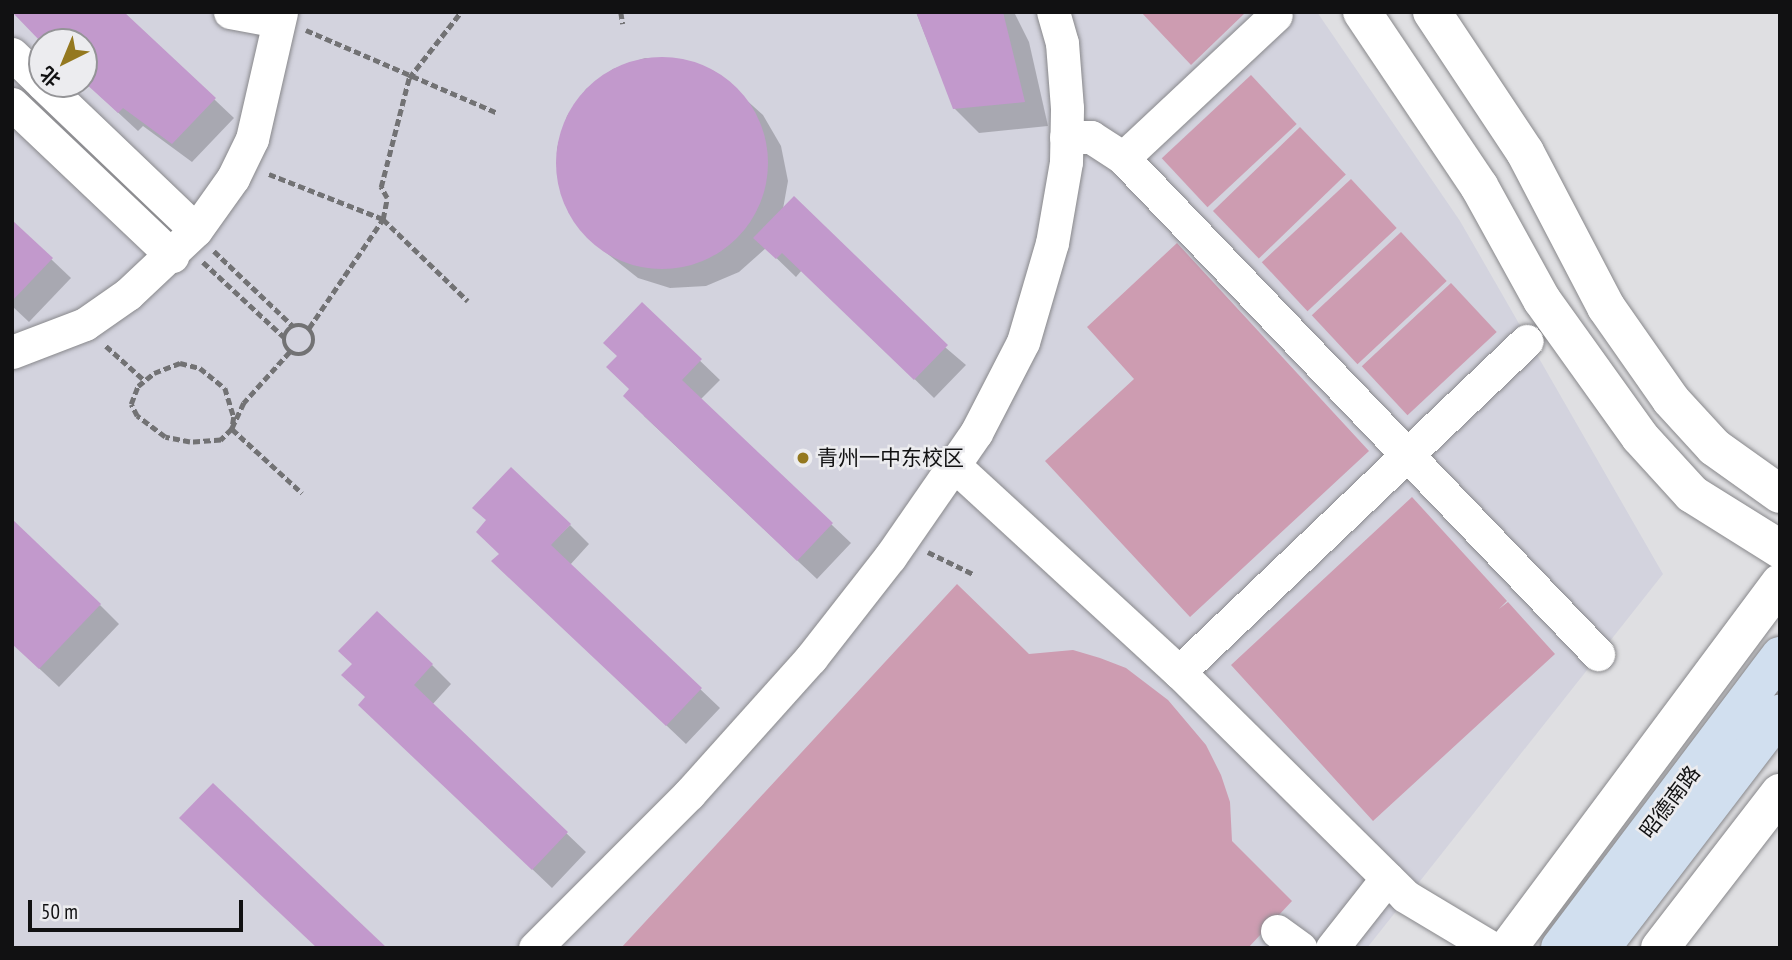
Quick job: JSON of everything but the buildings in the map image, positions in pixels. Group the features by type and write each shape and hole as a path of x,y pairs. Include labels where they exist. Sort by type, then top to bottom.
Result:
{"main road":[{"name":"昭德南路","path":"1560,948 1780,656"},
{"name":"昭德南路","path":"1601,948 1780,714"}],"street":[{"path":"12,352 85,324 172,256 196,230 242,162 260,120 280,16 230,12"},
{"path":"535,948 689,794 811,658 956,467 1023,342 1041,289 1059,203 1066,137 1062,43 1053,12"},
{"path":"1362,12 1479,186 1542,300 1640,437 1692,494 1780,549"},
{"path":"1432,12 1525,152 1606,307 1671,400 1714,447 1780,494"},
{"path":"1123,158 1276,15"},
{"path":"12,54 28,69"},
{"path":"59,98 196,230"},
{"path":"12,104 172,256"},
{"path":"1066,137 1091,137 1123,158 1405,458 1598,654"},
{"path":"1179,671 1526,341"},
{"path":"956,467 1179,671 1405,896 1492,948"},
{"path":"1508,948 1780,583"},
{"path":"1660,948 1780,793"},
{"path":"1332,948 1387,878"}],"path":[{"path":"309,328 383,219 387,198 381,187 409,78 461,12"},
{"path":"475,12 486,12"},
{"path":"621,12 623,24"},
{"path":"280,16 409,78 498,113"},
{"path":"242,162 383,219 468,301"},
{"path":"196,230 292,325 309,328"},
{"path":"172,256 202,261 284,337 290,352"},
{"path":"85,324 144,380"},
{"path":"284,337 292,325"},
{"path":"290,352 302,355 310,350 315,341 309,328"},
{"path":"232,429 234,410 225,388 201,368 180,363 144,380 131,404 142,424 153,431 178,440 221,440 232,429 244,403 290,352"},
{"path":"232,429 302,493"},
{"path":"908,533 938,559 975,575"}],"shaded area":[{"name":"青州一中东校区","path":"12,12 1317,12 1460,221 1663,574 1367,948 12,948"},
{"path":"1141,12 1246,12 1191,65"},
{"path":"1251,75 1297,124 1207,207 1162,158"},
{"path":"1300,127 1346,174 1259,259 1213,211"},
{"path":"1351,179 1397,228 1307,311 1262,262"},
{"path":"1401,232 1447,281 1357,364 1312,315"},
{"path":"1177,243 1369,451 1190,617 1045,461 1134,379 1087,327"},
{"path":"1451,283 1497,332 1407,415 1362,366"},
{"path":"1412,497 1507,601 1499,609 1508,602 1555,654 1373,821 1231,665"},
{"path":"957,584 1029,654 1073,650 1100,658 1126,668 1168,700 1206,745 1221,775 1230,802 1232,841 1292,901 1248,948 621,948"}],"place":[{"name":"青州一中东校区","path":"803,458"}]}
